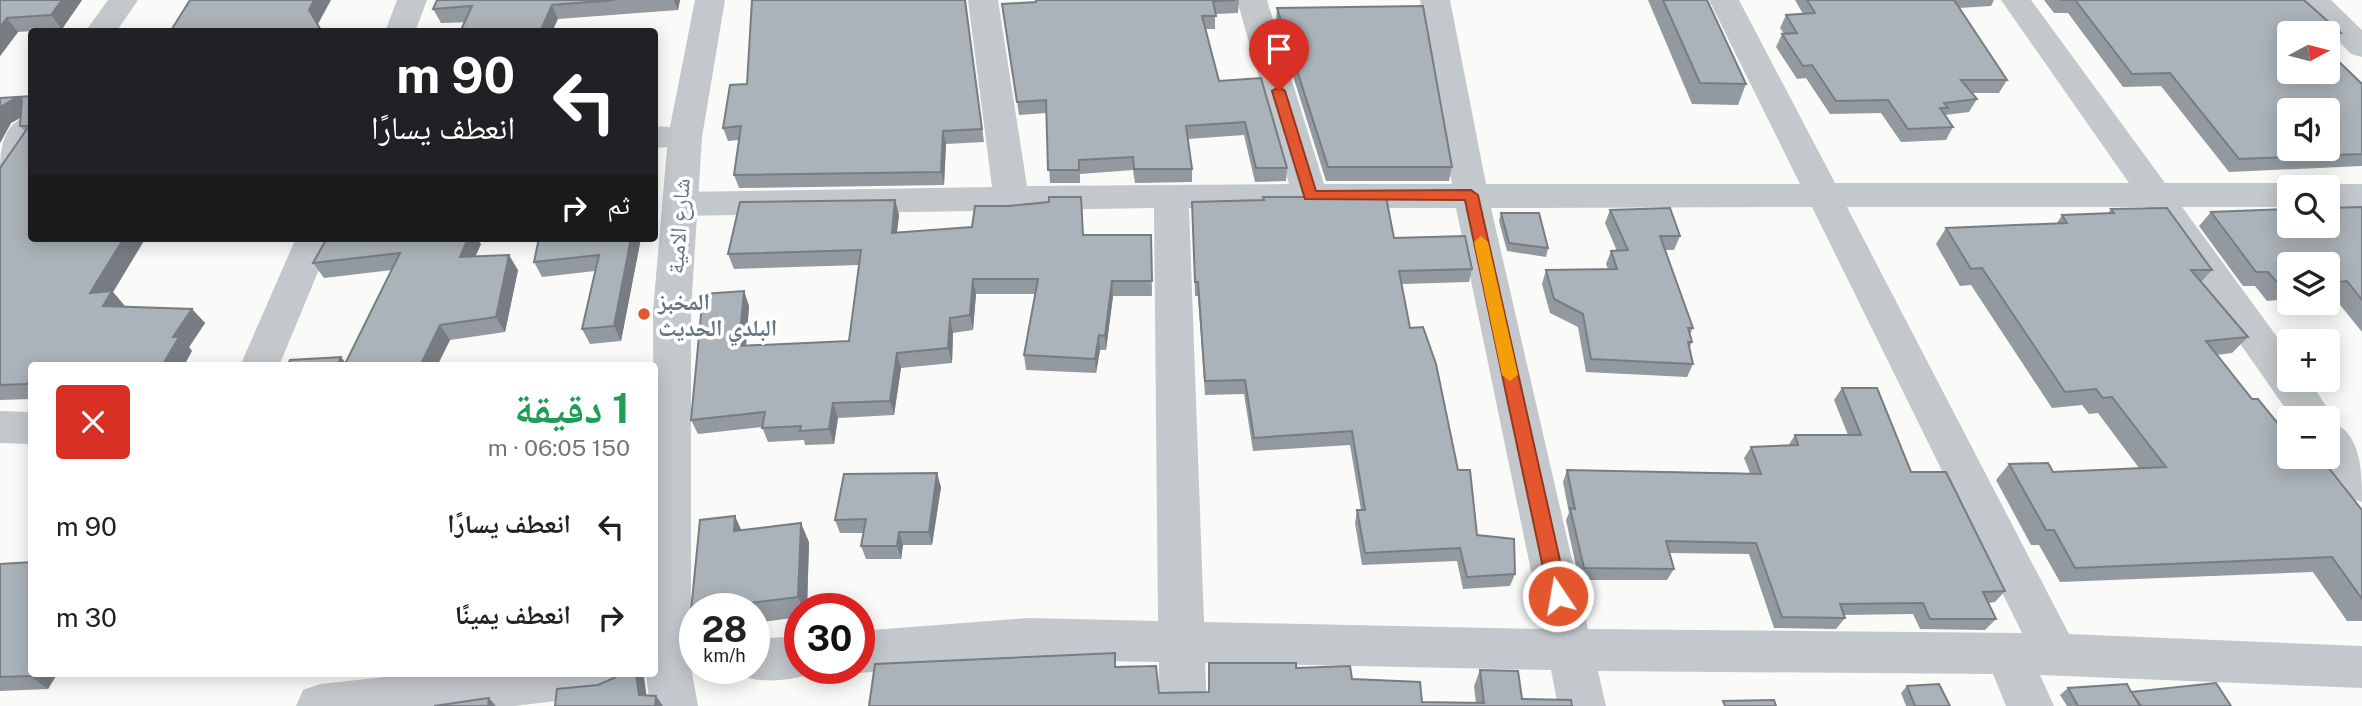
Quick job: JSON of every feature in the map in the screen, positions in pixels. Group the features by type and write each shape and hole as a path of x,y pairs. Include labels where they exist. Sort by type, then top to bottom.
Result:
{"street":[{"path":"103,28 124,0"},
{"path":"402,28 412,0"},
{"name":"شارع الامية","path":"673,677 661,450 680,204 670,137 710,0"},
{"path":"983,0 1011,198"},
{"path":"1724,0 1821,196 2056,654"},
{"path":"2016,0 2305,406"},
{"path":"2314,0 2362,47"},
{"path":"1426,6 1471,195 1582,706"},
{"path":"1263,7 1310,196"},
{"path":"9,162 28,131"},
{"path":"680,204 1171,196 2277,195"},
{"path":"1171,196 1183,706"},
{"path":"2340,196 2362,196"},
{"path":"260,362 312,242"},
{"path":"2340,454 2362,485"},
{"path":"875,651 1028,639 1570,650 2008,656 2056,654 2362,667"},
{"path":"2008,656 2030,706"},
{"path":"320,706 580,677"}],"building":[{"path":"0,0 62,0 51,15 7,18 0,27"},
{"path":"190,0 314,0 309,10 320,28 172,28"},
{"path":"437,0 615,0 552,5 542,28 462,28 472,6 433,9"},
{"path":"752,0 965,0 982,129 943,131 941,172 734,175 741,126 723,128 730,85 747,84"},
{"path":"1036,0 1236,0 1213,1 1216,16 1202,16 1219,81 1261,78 1287,168 1256,168 1245,122 1186,126 1192,169 1134,169 1133,157 1079,160 1079,170 1048,170 1046,100 1017,102 1002,4"},
{"path":"1663,0 1707,0 1746,84 1700,83"},
{"path":"1807,0 1954,0 2007,80 1961,80 1977,99 1944,103 1948,108 1940,108 1953,127 1908,129 1888,100 1836,101 1812,65 1803,66 1782,34 1797,33 1786,15 1815,13"},
{"path":"2075,0 2304,0 2328,21 2277,21 2277,84 2340,84 2340,63 2362,84 2362,154 2340,155 2340,98 2277,98 2277,157 2239,159 2170,73 2132,74"},
{"path":"1423,6 1452,167 1328,167 1277,8"},
{"path":"28,96 28,126 20,126 22,99 18,97 0,107 0,98"},
{"path":"28,127 28,242 122,242 90,293 112,291 103,306 192,309 173,337 179,337 164,362 28,362 27,384 0,385 0,168"},
{"path":"1049,197 1081,197 1083,235 1151,235 1152,281 1112,281 1105,336 1099,335 1095,359 1024,355 1038,279 973,279 970,315 950,318 948,348 897,353 890,401 833,403 829,429 800,431 801,426 762,428 765,412 691,420 703,294 744,291 739,346 849,341 861,250 728,254 740,202 895,200 892,233 972,227 975,206 1049,202"},
{"path":"1263,197 1386,197 1394,238 1465,236 1472,269 1399,271 1410,328 1423,327 1436,364 1458,470 1470,470 1477,535 1514,539 1515,574 1467,577 1460,548 1365,553 1357,510 1365,510 1352,431 1254,438 1245,380 1205,381 1198,282 1195,282 1192,202 1264,200"},
{"path":"2362,207 2362,300 2347,281 2340,282 2340,252 2277,252 2277,282 2268,272 2256,272 2211,212 2277,209 2277,238 2340,238 2340,208"},
{"path":"1670,208 1680,236 1660,236 1693,328 1688,328 1692,342 1688,342 1693,364 1591,359 1583,314 1554,299 1546,270 1617,269 1611,251 1628,250 1610,210"},
{"path":"2167,208 2212,270 2191,270 2248,337 2206,341 2252,399 2258,399 2277,423 2277,469 2330,469 2362,510 2362,599 2332,557 2075,568 2054,530 2046,530 2009,464 2048,463 2053,472 2166,467 2112,397 2103,398 2096,389 2065,392 1982,268 1971,269 1946,228 2067,223 2062,215 2114,213 2111,209"},
{"path":"1501,213 1539,213 1548,248 1509,243"},
{"path":"325,242 466,242 460,257 509,255 496,317 440,325 422,362 346,362 400,253 313,263"},
{"path":"538,242 630,242 614,326 582,329 599,255 534,262"},
{"path":"341,357 339,362 289,362"},
{"path":"1842,388 1877,388 1911,472 1946,472 2005,591 1983,592 1996,619 1930,619 1923,603 1840,604 1845,618 1782,617 1756,543 1666,541 1674,569 1584,568 1570,508 1575,509 1567,470 1761,474 1751,447 1798,445 1795,435 1861,435"},
{"path":"937,473 929,532 899,532 897,546 861,546 866,519 835,520 844,474"},
{"path":"735,516 734,531 801,523 798,593 784,593 784,599 770,601 770,593 693,593 700,520"},
{"path":"28,562 28,676 0,677 0,564"},
{"path":"1115,653 1115,667 1156,666 1159,693 1209,692 1209,663 1296,663 1296,668 1350,666 1352,679 1420,682 1422,702 1484,703 1480,670 1518,671 1522,699 1571,700 1572,706 869,706 872,684 875,684 875,664"},
{"path":"636,677 639,695 656,696 655,706 555,706 557,689 598,685 614,678"},
{"path":"2216,683 2231,706 2141,706 2132,693 2140,706 2078,706 2068,688 2127,684 2131,692"},
{"path":"1939,684 1950,706 1915,706 1907,686"},
{"path":"489,698 488,706 434,706"},
{"path":"1774,700 1776,706 1725,706 1723,701"}],"slow traffic":[{"path":"1481,242 1510,375"}],"place":[{"name":"المخبز البلدي الحديث","path":"644,314"}],"route":[{"path":"1279,91 1310,196 1471,195 1558,596"}]}
